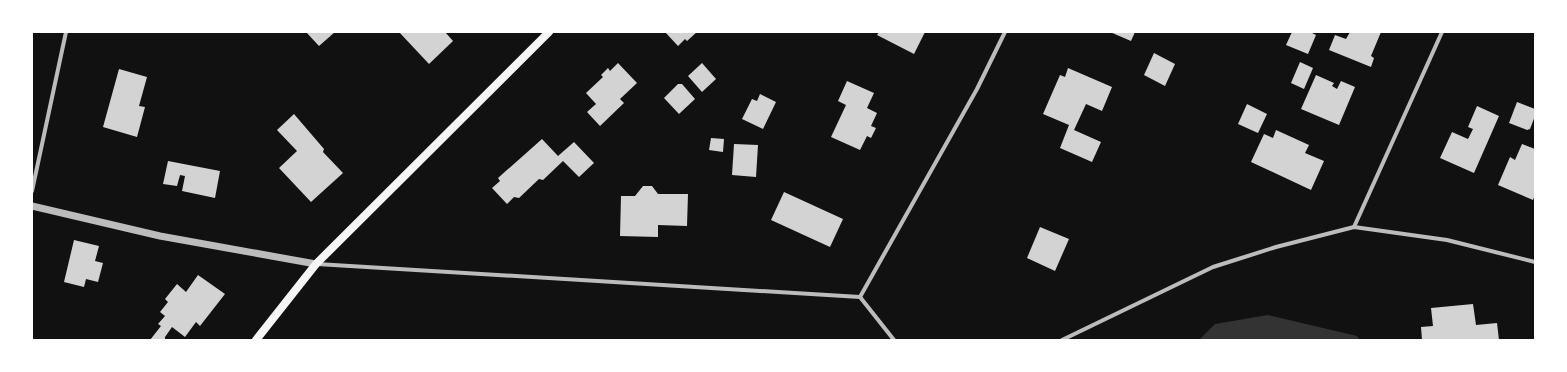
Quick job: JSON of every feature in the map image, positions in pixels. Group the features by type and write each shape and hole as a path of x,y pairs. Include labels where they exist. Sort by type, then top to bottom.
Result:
{"main road":[{"path":"256,340 316,264 549,32"}],"street":[{"path":"32,191 66,32"},
{"path":"860,297 977,89 1005,32"},
{"path":"1354,227 1442,32"},
{"path":"32,206 160,236 316,264 860,297 894,340"},
{"path":"1062,340 1213,267 1276,247 1354,227 1446,240 1535,262"}],"shaded area":[{"path":"1268,315 1357,336 1360,340 1199,340 1215,324"}],"building":[{"path":"306,32 335,32 319,46"},
{"path":"399,32 445,32 453,41 429,64"},
{"path":"665,32 697,32 687,41 685,39 678,46"},
{"path":"879,32 925,32 914,54 877,35"},
{"path":"1110,32 1135,32 1131,41"},
{"path":"1292,32 1310,32 1316,35 1308,54 1286,45"},
{"path":"1350,32 1381,32 1371,56 1374,58 1371,67 1329,50 1335,35 1346,39"},
{"path":"1154,53 1175,64 1165,86 1144,75"},
{"path":"1300,62 1313,68 1304,89 1291,83"},
{"path":"618,63 637,83 620,99 624,103 600,126 587,112 596,104 586,93 603,77 601,75 608,68 610,71"},
{"path":"702,63 716,79 702,92 688,76"},
{"path":"1068,68 1112,87 1102,111 1086,104 1074,130 1101,142 1092,162 1060,148 1069,125 1043,114 1060,75 1065,77"},
{"path":"119,69 147,77 139,106 145,107 137,137 103,127"},
{"path":"1316,75 1334,83 1332,86 1337,89 1341,81 1355,87 1339,125 1301,109"},
{"path":"847,81 874,93 867,108 877,113 871,126 876,128 871,138 867,136 860,150 831,137 846,105 838,101"},
{"path":"678,84 682,84 695,99 679,114 664,98"},
{"path":"760,94 776,102 763,129 742,119 752,99 757,101"},
{"path":"1517,102 1535,109 1535,116 1530,129 1527,130 1509,123"},
{"path":"1247,104 1267,114 1258,133 1238,124"},
{"path":"1477,106 1499,116 1474,173 1440,158 1452,132 1468,139 1473,129 1468,127"},
{"path":"294,114 324,149 323,152 343,173 311,202 279,168 297,151 277,130"},
{"path":"1276,130 1309,145 1305,153 1324,161 1311,190 1251,162 1264,134 1273,138"},
{"path":"711,138 724,139 723,152 709,150"},
{"path":"542,139 558,156 574,142 594,163 579,177 563,161 543,180 539,179 519,198 514,197 507,204 492,188 500,181 498,178"},
{"path":"734,144 758,145 756,177 732,175"},
{"path":"1522,144 1535,149 1535,195 1533,200 1498,185 1510,157 1515,160"},
{"path":"168,161 220,171 215,198 182,191 185,176 180,175 177,186 163,184"},
{"path":"643,186 652,186 658,194 688,194 687,226 658,225 658,237 620,236 621,196 635,196"},
{"path":"784,192 843,219 830,247 771,220"},
{"path":"1040,227 1069,239 1055,271 1027,258"},
{"path":"74,240 99,246 95,261 103,263 98,282 86,279 84,287 64,282"},
{"path":"198,275 225,294 200,326 196,322 185,337 172,327 165,337 165,340 150,340 161,326 158,324 165,316 160,312 168,302 165,299 177,284 186,292"},
{"path":"1473,304 1476,325 1497,323 1499,340 1422,340 1421,327 1433,326 1431,308"}]}
